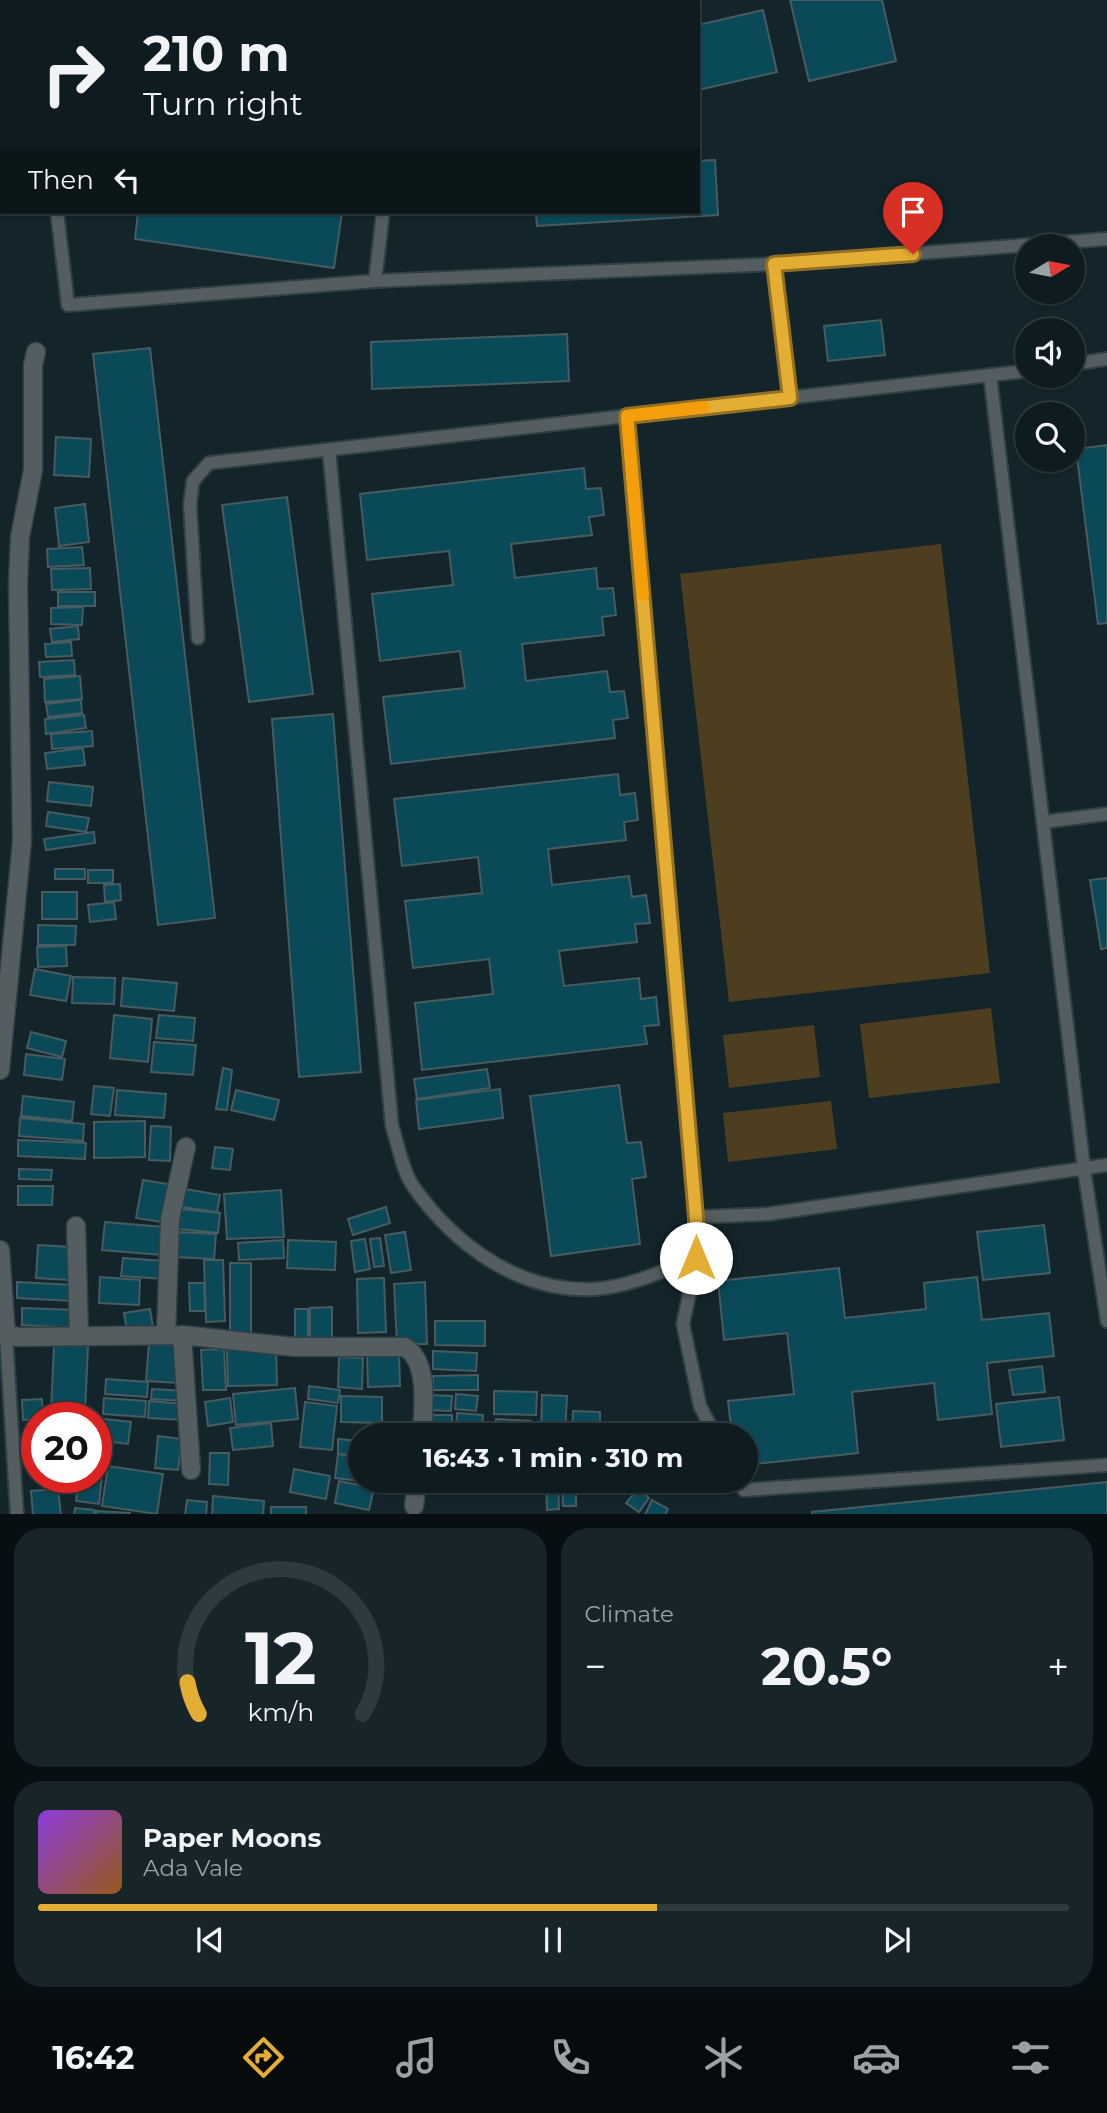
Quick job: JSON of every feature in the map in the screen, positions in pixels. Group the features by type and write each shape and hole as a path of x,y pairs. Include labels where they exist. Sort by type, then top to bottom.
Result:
{"street":[{"path":"0,1070 22,841 18,584 20,537 33,470 33,365 36,352"},
{"path":"187,1147 170,1219 174,1335 191,1470"},
{"path":"76,1226 79,1336"},
{"path":"0,1250 9,1335 174,1335 294,1347 405,1348 413,1352 421,1367 422,1423"},
{"path":"414,1506 416,1493"}],"lane":[{"path":"57,214 68,305 375,281 774,264 1107,239"},
{"path":"375,281 383,214"},
{"path":"774,264 790,398"},
{"path":"1085,362 1107,359"},
{"path":"198,638 190,505 193,481 209,463 1015,372"},
{"path":"990,375 1084,1169 1107,1321"},
{"path":"627,416 696,1217 696,1258 683,1324 700,1406 709,1423"},
{"path":"329,450 392,1126 412,1184 457,1236 513,1276 547,1287 596,1289 645,1277 696,1258"},
{"path":"1043,822 1107,814"},
{"path":"696,1217 768,1214 1107,1166"},
{"path":"9,1335 17,1514"},
{"path":"758,1489 1107,1465"}],"shaded area":[{"path":"941,544 990,973 729,1002 680,574"},
{"path":"991,1008 1000,1083 869,1098 860,1024"},
{"path":"814,1025 820,1077 729,1088 723,1035"},
{"path":"831,1101 837,1149 728,1162 723,1113"}],"building":[{"path":"790,0 882,0 896,61 809,81"},
{"path":"763,10 777,72 700,90 700,25"},
{"path":"715,160 718,215 537,226 536,214 700,214 700,161"},
{"path":"138,214 342,214 334,268 135,239"},
{"path":"881,320 885,355 828,361 824,326"},
{"path":"567,334 569,381 372,389 371,342"},
{"path":"150,348 215,918 158,925 93,354"},
{"path":"56,437 91,439 89,477 54,475"},
{"path":"1107,445 1107,623 1098,624 1079,472 1085,472 1085,448"},
{"path":"584,468 586,489 601,488 604,515 589,517 592,535 511,544 515,578 596,568 598,589 613,588 616,615 602,617 604,635 522,644 526,681 607,671 610,692 624,691 628,718 613,720 615,738 391,764 383,697 465,688 460,651 380,661 372,594 453,585 449,551 367,560 360,494"},
{"path":"287,497 313,694 249,702 222,505"},
{"path":"85,504 89,542 59,546 55,508"},
{"path":"82,547 84,565 48,567 47,549"},
{"path":"90,568 91,589 52,590 51,569"},
{"path":"58,592 95,592 95,606 58,606"},
{"path":"83,607 82,625 51,624 51,608"},
{"path":"78,626 79,639 52,642 50,629"},
{"path":"71,642 72,656 46,657 45,644"},
{"path":"74,660 75,675 40,677 39,662"},
{"path":"80,676 82,699 45,702 44,679"},
{"path":"81,700 82,713 48,717 46,704"},
{"path":"333,714 361,1072 299,1077 272,719"},
{"path":"84,715 86,728 46,734 45,719"},
{"path":"92,731 93,746 52,749 51,734"},
{"path":"83,748 85,765 47,769 45,753"},
{"path":"618,774 620,795 635,793 638,820 624,822 626,840 548,849 552,885 629,876 632,897 646,895 650,923 635,924 637,942 559,951 564,986 639,978 641,999 656,997 659,1025 644,1026 647,1044 422,1070 415,1003 493,994 489,959 413,968 405,901 482,893 478,857 402,866 394,799"},
{"path":"49,782 93,787 91,806 47,801"},
{"path":"48,812 89,818 86,832 46,826"},
{"path":"94,832 95,843 46,850 44,839"},
{"path":"55,869 85,869 85,879 55,879"},
{"path":"88,870 113,870 113,883 88,883"},
{"path":"1107,878 1107,948 1101,949 1090,880"},
{"path":"120,884 121,900 105,902 104,885"},
{"path":"42,892 77,892 77,919 42,919"},
{"path":"114,902 116,919 90,922 88,905"},
{"path":"38,925 76,926 75,945 38,945"},
{"path":"66,946 67,966 38,967 37,947"},
{"path":"35,969 71,976 66,1001 30,995"},
{"path":"73,977 115,978 114,1004 72,1003"},
{"path":"123,978 177,983 174,1011 121,1006"},
{"path":"114,1015 152,1019 148,1062 110,1058"},
{"path":"159,1015 195,1018 193,1041 156,1038"},
{"path":"31,1032 66,1041 62,1057 27,1048"},
{"path":"154,1042 196,1045 193,1075 151,1072"},
{"path":"26,1054 65,1059 62,1080 24,1075"},
{"path":"223,1068 232,1070 227,1110 216,1109"},
{"path":"487,1069 490,1088 417,1099 414,1079"},
{"path":"619,1085 627,1143 641,1142 646,1177 632,1179 640,1244 551,1256 530,1096"},
{"path":"94,1086 114,1088 110,1116 91,1114"},
{"path":"500,1089 503,1118 419,1129 416,1100"},
{"path":"117,1090 166,1094 164,1118 115,1115"},
{"path":"236,1090 279,1100 274,1120 231,1110"},
{"path":"23,1096 74,1102 72,1121 21,1116"},
{"path":"20,1118 84,1124 83,1141 19,1136"},
{"path":"145,1121 145,1157 94,1158 94,1122"},
{"path":"151,1126 171,1127 170,1161 149,1160"},
{"path":"18,1140 86,1143 85,1159 18,1156"},
{"path":"215,1147 233,1149 230,1170 212,1168"},
{"path":"19,1169 52,1170 51,1180 19,1179"},
{"path":"143,1180 174,1185 168,1223 136,1218"},
{"path":"18,1186 53,1186 52,1205 18,1205"},
{"path":"185,1189 220,1195 217,1212 182,1207"},
{"path":"281,1190 284,1237 227,1239 224,1194"},
{"path":"386,1207 390,1223 353,1235 348,1219"},
{"path":"180,1209 220,1213 218,1233 179,1229"},
{"path":"105,1222 163,1227 161,1255 102,1250"},
{"path":"1044,1225 1050,1273 983,1280 977,1232"},
{"path":"178,1232 216,1234 214,1259 176,1257"},
{"path":"405,1232 411,1270 391,1273 385,1235"},
{"path":"380,1238 384,1266 374,1267 370,1239"},
{"path":"365,1239 370,1269 355,1272 351,1241"},
{"path":"283,1240 284,1258 239,1260 238,1243"},
{"path":"288,1240 336,1242 335,1270 287,1268"},
{"path":"38,1245 71,1247 68,1280 36,1278"},
{"path":"123,1258 164,1261 163,1279 121,1276"},
{"path":"204,1260 223,1260 225,1321 206,1322"},
{"path":"230,1263 251,1263 251,1336 230,1336"},
{"path":"839,1268 845,1318 926,1309 924,1283 977,1277 982,1320 1049,1313 1054,1356 987,1363 992,1414 938,1420 934,1383 852,1392 858,1453 758,1464 758,1423 731,1423 728,1401 794,1394 787,1333 724,1340 718,1281"},
{"path":"100,1277 140,1280 139,1305 99,1303"},
{"path":"384,1278 386,1332 358,1333 357,1279"},
{"path":"17,1282 74,1285 73,1301 17,1298"},
{"path":"425,1282 427,1344 397,1344 394,1284"},
{"path":"189,1283 204,1283 205,1311 190,1311"},
{"path":"332,1307 332,1345 310,1345 310,1308"},
{"path":"22,1308 76,1310 76,1328 22,1325"},
{"path":"150,1309 153,1327 127,1331 124,1313"},
{"path":"295,1309 308,1309 308,1341 295,1341"},
{"path":"435,1321 485,1321 485,1346 435,1345"},
{"path":"149,1343 180,1345 178,1383 146,1381"},
{"path":"54,1345 88,1346 85,1402 51,1402"},
{"path":"276,1348 277,1385 228,1386 227,1350"},
{"path":"224,1349 226,1390 203,1390 201,1350"},
{"path":"433,1351 477,1353 476,1371 433,1369"},
{"path":"399,1354 400,1386 368,1387 367,1355"},
{"path":"339,1357 363,1358 362,1389 338,1387"},
{"path":"1042,1366 1045,1392 1013,1395 1009,1370"},
{"path":"478,1375 478,1390 433,1390 433,1376"},
{"path":"106,1379 148,1382 147,1397 105,1394"},
{"path":"309,1386 340,1390 338,1403 308,1399"},
{"path":"295,1388 298,1419 236,1425 233,1394"},
{"path":"152,1389 185,1391 184,1401 151,1399"},
{"path":"494,1391 537,1392 536,1415 494,1414"},
{"path":"456,1394 478,1396 476,1411 455,1409"},
{"path":"430,1395 452,1396 451,1411 428,1410"},
{"path":"542,1395 567,1396 566,1423 541,1423"},
{"path":"341,1396 382,1397 382,1423 341,1422"},
{"path":"1059,1397 1064,1440 1001,1447 996,1404"},
{"path":"104,1398 146,1401 145,1417 112,1415 112,1402 104,1402"},
{"path":"230,1398 233,1422 208,1426 205,1402"},
{"path":"42,1399 42,1402 22,1402"},
{"path":"149,1401 183,1404 183,1420 148,1418"},
{"path":"305,1402 337,1406 332,1450 300,1447"},
{"path":"573,1411 600,1412 600,1423 572,1423"},
{"path":"457,1413 483,1415 482,1423 456,1423"},
{"path":"433,1415 452,1415 452,1423 433,1423"},
{"path":"496,1419 531,1421 531,1423 496,1423"},
{"path":"112,1420 131,1422 128,1444 112,1442"},
{"path":"271,1423 273,1446 233,1450 230,1428"},
{"path":"158,1436 182,1439 178,1470 155,1468"},
{"path":"338,1439 348,1440 348,1455 338,1454"},
{"path":"210,1453 229,1453 228,1485 209,1484"},
{"path":"338,1454 348,1455 348,1479 335,1478"},
{"path":"112,1467 163,1474 157,1514 102,1506 104,1493 112,1493"},
{"path":"294,1469 330,1476 326,1499 290,1492"},
{"path":"339,1481 348,1483 348,1493 373,1493 369,1510 335,1503"},
{"path":"1107,1482 1107,1514 812,1512"},
{"path":"31,1493 58,1493 61,1514 33,1514"},
{"path":"77,1493 100,1493 99,1504 76,1501"},
{"path":"546,1493 558,1493 559,1509 547,1510"},
{"path":"562,1493 576,1493 576,1506 563,1506"},
{"path":"635,1493 643,1493 649,1498 639,1512 626,1503"},
{"path":"213,1496 264,1501 263,1514 212,1514"},
{"path":"187,1500 207,1502 206,1514 185,1514"},
{"path":"652,1500 668,1509 666,1514 645,1514"},
{"path":"271,1507 306,1507 306,1514 271,1514"},
{"path":"75,1508 94,1510 94,1514 74,1514"},
{"path":"96,1511 130,1513 130,1514 96,1514"}],"slow traffic":[{"path":"643,595 627,416 703,407"}],"route":[{"path":"696,1258 696,1217 627,416 790,398 774,264 913,254"}]}
